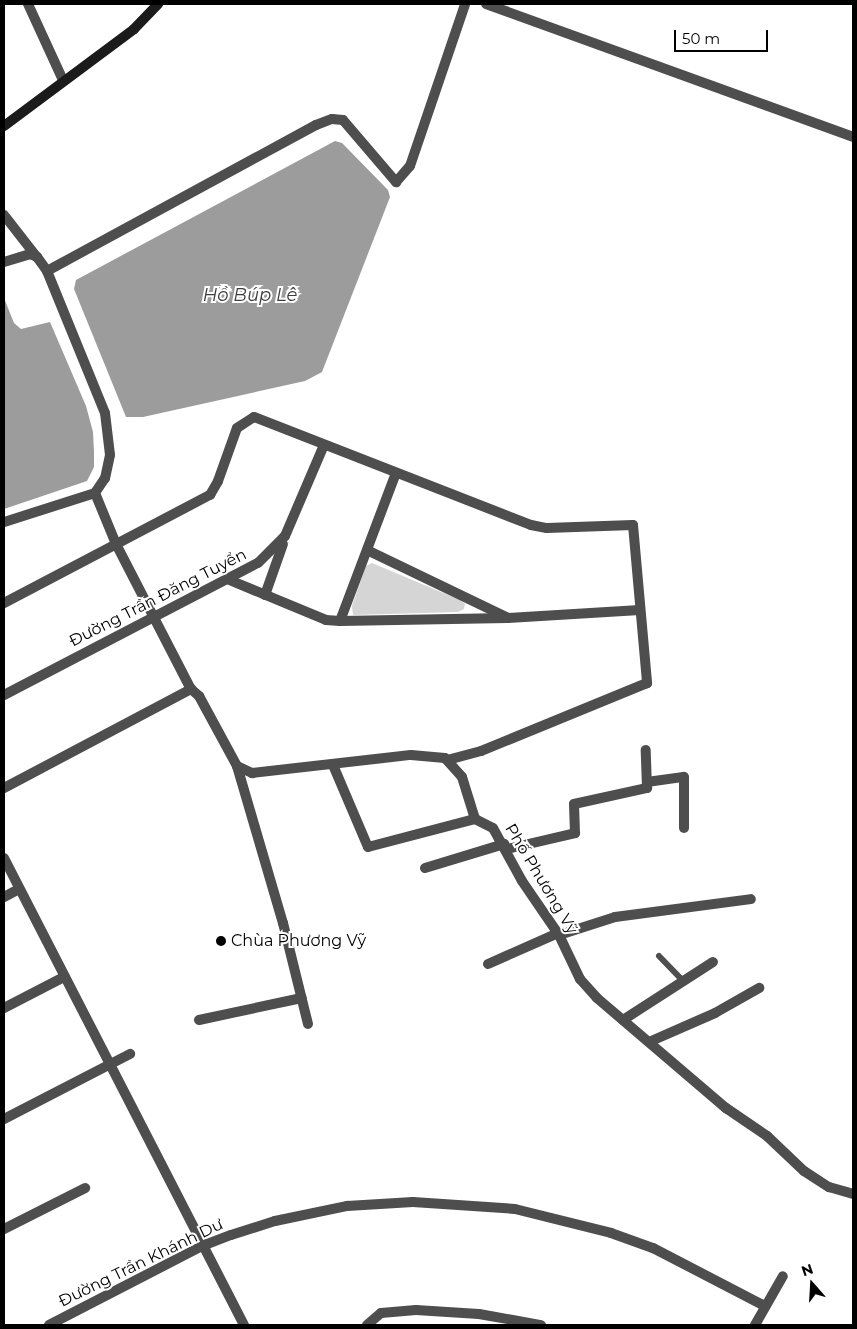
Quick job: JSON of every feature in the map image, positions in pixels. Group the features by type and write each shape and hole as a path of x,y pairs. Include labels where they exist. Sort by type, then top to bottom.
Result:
{"street":[{"path":"28,4 63,80"},
{"path":"4,126 63,80 134,29 158,4"},
{"path":"47,271 316,125 332,120 343,120 396,182 410,166 465,4"},
{"path":"486,4 853,137"},
{"path":"4,215 47,271 105,413 109,466 95,493 4,522"},
{"path":"4,262 27,254 37,257"},
{"path":"4,603 210,495 218,481 237,428 246,419 260,418 396,474 531,525 547,528 633,525 647,683 481,751 447,760 411,755 252,773 237,766"},
{"name":"Đường Trần Đăng Tuyển","path":"4,695 258,564 285,536 324,445"},
{"path":"340,621 369,552 396,474"},
{"path":"95,493 116,544 155,616 191,689 199,696 237,766 308,1024"},
{"path":"265,595 285,536"},
{"path":"369,552 508,618"},
{"path":"227,579 326,620 508,618 640,610"},
{"path":"4,788 191,689"},
{"path":"425,868 505,846 575,833 574,804 647,788 646,750"},
{"path":"332,765 368,847 475,819 462,777 447,760"},
{"path":"647,782 684,777 684,828"},
{"name":"Phố Phương Vỹ","path":"475,819 493,828 505,846 522,881 558,934 580,979 623,1020 752,1125 817,1181 853,1194"},
{"path":"4,858 244,1325"},
{"path":"4,897 19,889"},
{"path":"488,964 558,934 615,917 751,900"},
{"path":"623,1020 713,962"},
{"path":"4,1008 64,977"},
{"path":"649,1042 715,1013 759,988"},
{"path":"199,1020 302,998"},
{"path":"4,1119 130,1054"},
{"path":"4,1229 85,1188"},
{"name":"Đường Trần Khánh Dư","path":"49,1325 202,1246 275,1221 348,1206 413,1202 469,1204 515,1210 611,1233 653,1248 765,1306"},
{"path":"755,1325 783,1276"},
{"path":"367,1325 381,1313 416,1310 479,1314 541,1325"}],"lane":[{"path":"659,956 684,982"}],"shaded area":[{"path":"372,563 460,600 465,604 464,609 458,612 353,615 352,606 366,566"}],"water":[{"name":"Hồ Búp Lê","path":"335,141 342,143 388,190 390,197 322,372 305,381 143,417 126,417 74,289 76,280"},
{"path":"4,298 14,323 21,329 50,322 86,406 93,432 94,467 87,481 4,509"}],"place":[{"name":"Chùa Phương Vỹ","path":"221,941"}]}
